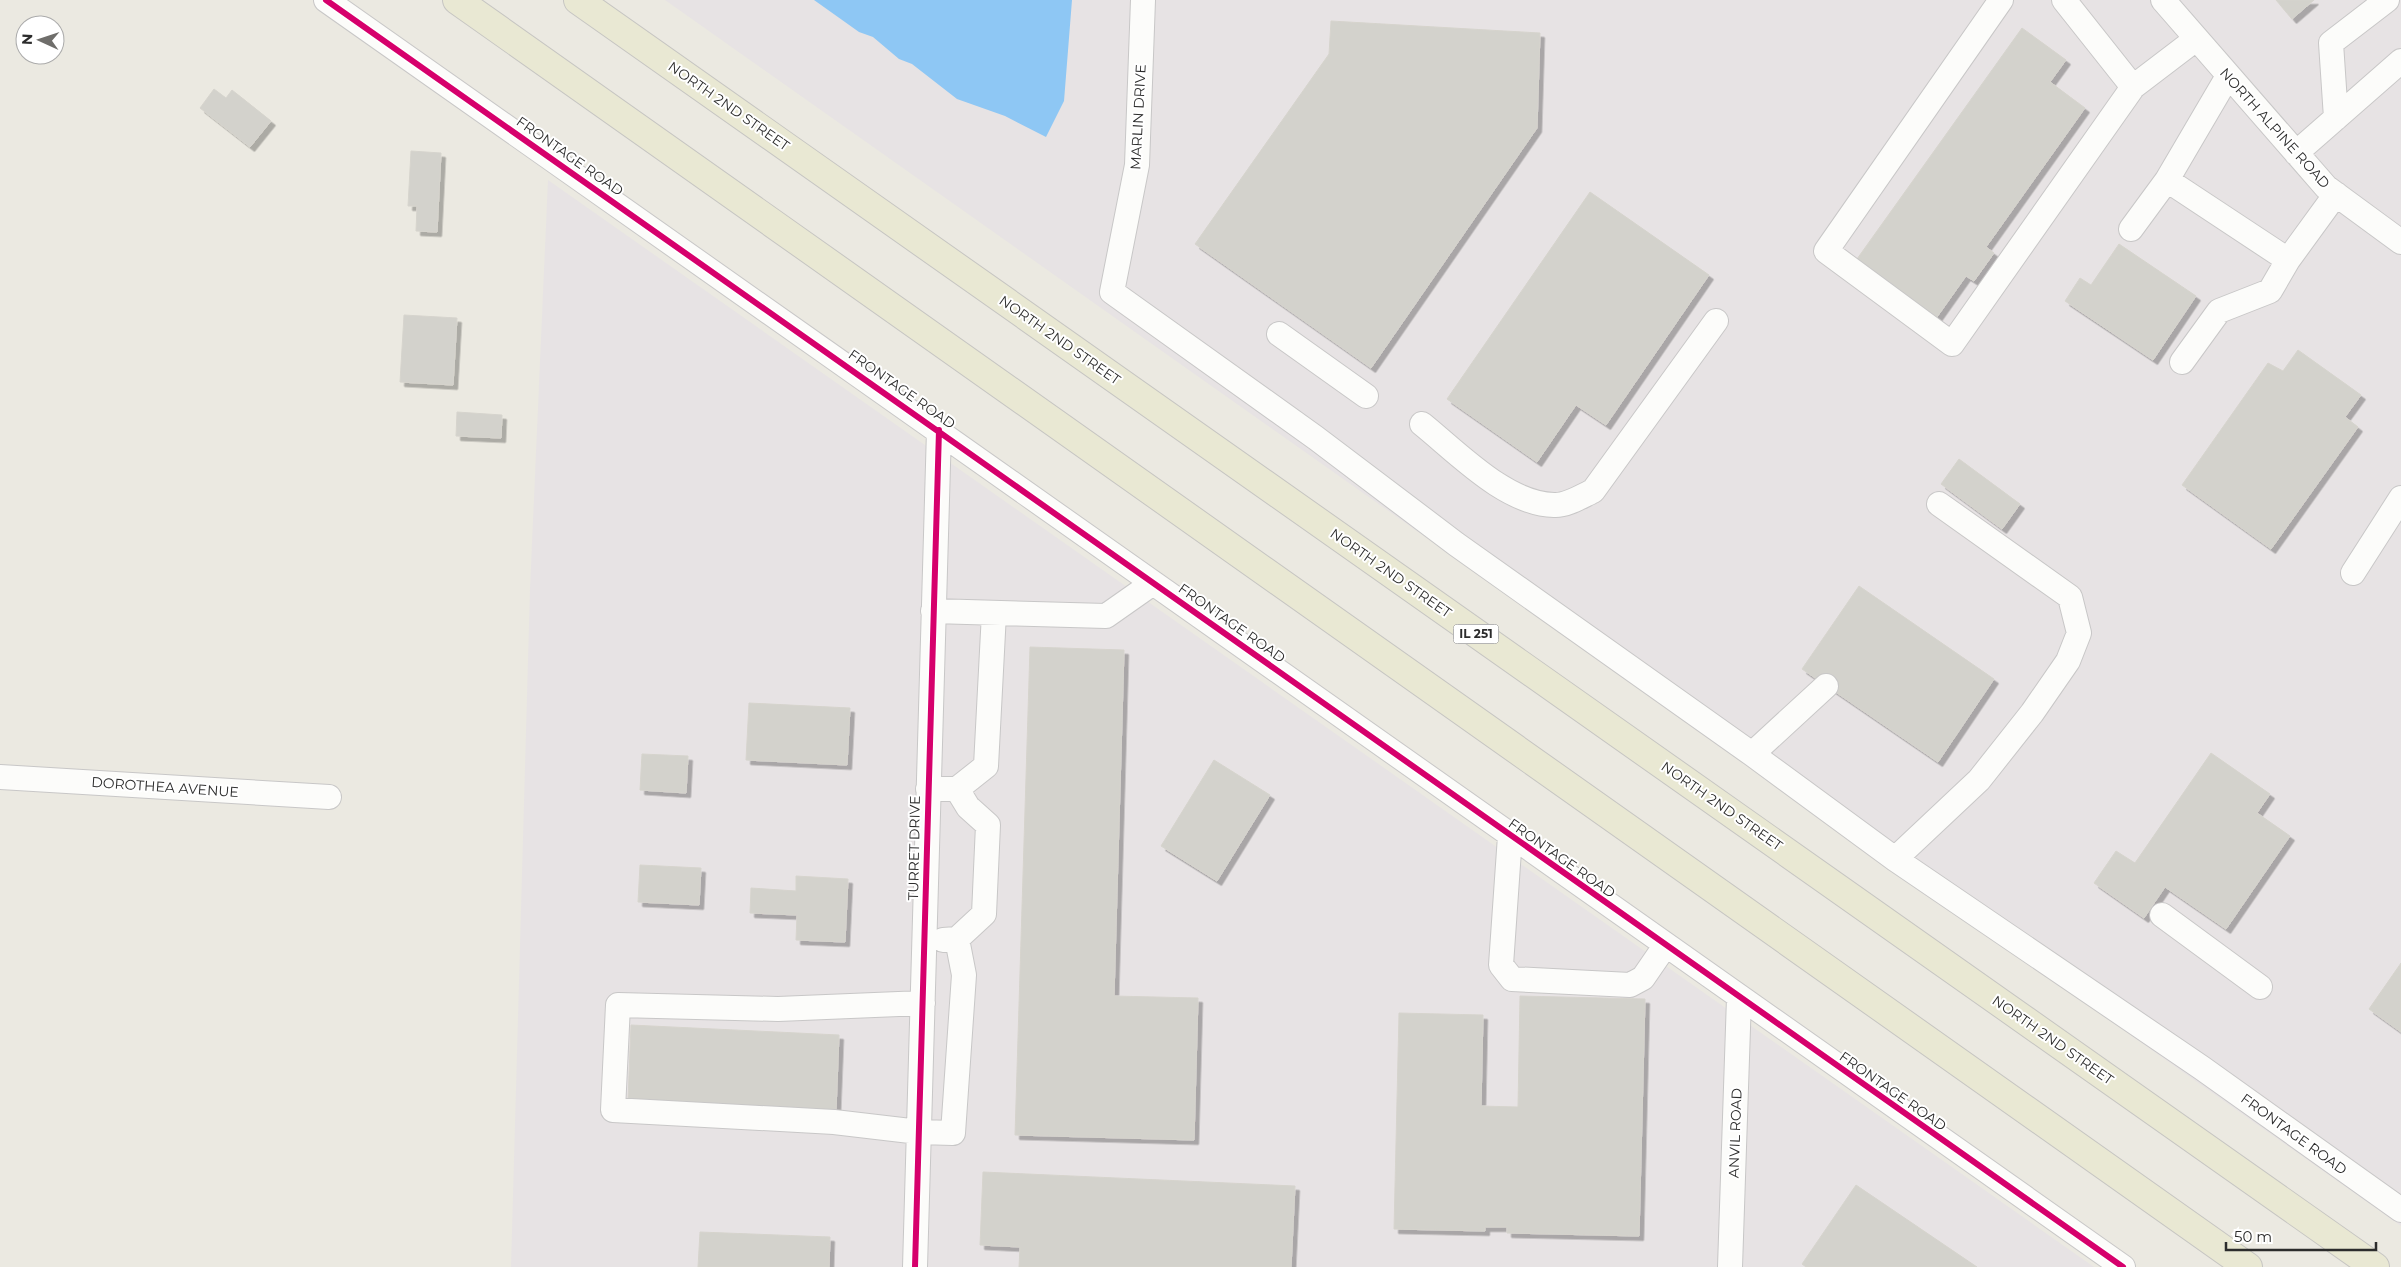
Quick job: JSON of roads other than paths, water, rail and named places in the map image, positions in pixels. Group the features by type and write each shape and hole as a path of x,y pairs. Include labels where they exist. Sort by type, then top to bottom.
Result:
{"main road":[{"path":"457,0 2248,1267"},
{"name":"NORTH 2ND STREET","path":"578,0 2375,1267"}],"street":[{"name":"FRONTAGE ROAD","path":"326,0 939,430 1665,946 2123,1267"},
{"name":"MARLIN DRIVE","path":"1112,292 1137,165 1143,0"},
{"path":"2001,0 1826,251 1952,344 2133,87 2196,39"},
{"path":"2064,0 2133,87"},
{"name":"NORTH ALPINE ROAD","path":"2163,0 2326,187 2398,233"},
{"path":"2336,118 2331,43 2387,0"},
{"path":"2296,153 2401,61"},
{"path":"2131,229 2167,180 2228,76"},
{"path":"2167,180 2288,260"},
{"path":"2182,362 2219,311 2270,291 2288,260 2336,194"},
{"name":"FRONTAGE ROAD","path":"1112,292 1316,438 1456,544 1752,754 1895,859 2202,1068 2401,1210"},
{"path":"1422,424 1507,492 1530,501 1555,506 1576,499 1593,491 1716,321"},
{"path":"1280,334 1366,396"},
{"name":"TURRET DRIVE","path":"915,1267 939,430"},
{"path":"2353,573 2401,498"},
{"path":"1895,859 1978,780 2032,713 2068,661 2079,633 2070,597 1939,504"},
{"path":"934,611 1106,616 1153,583"},
{"path":"928,790 957,789 986,766 994,613"},
{"path":"1752,754 1826,686"},
{"name":"DOROTHEA AVENUE","path":"0,777 330,797"},
{"path":"924,942 958,940 984,914 988,825 968,807 957,789"},
{"path":"1510,836 1502,966 1512,979 1630,985 1643,978 1665,946"},
{"path":"2162,915 2260,987"},
{"path":"923,1003 778,1009 618,1005 613,1110 834,1122 919,1132 953,1133 964,974 958,940"},
{"name":"ANVIL ROAD","path":"1730,1267 1739,998"}],"water":[{"path":"814,0 1072,0 1064,101 1046,137 1005,116 957,99 912,64 899,59 873,37 859,32"}]}
